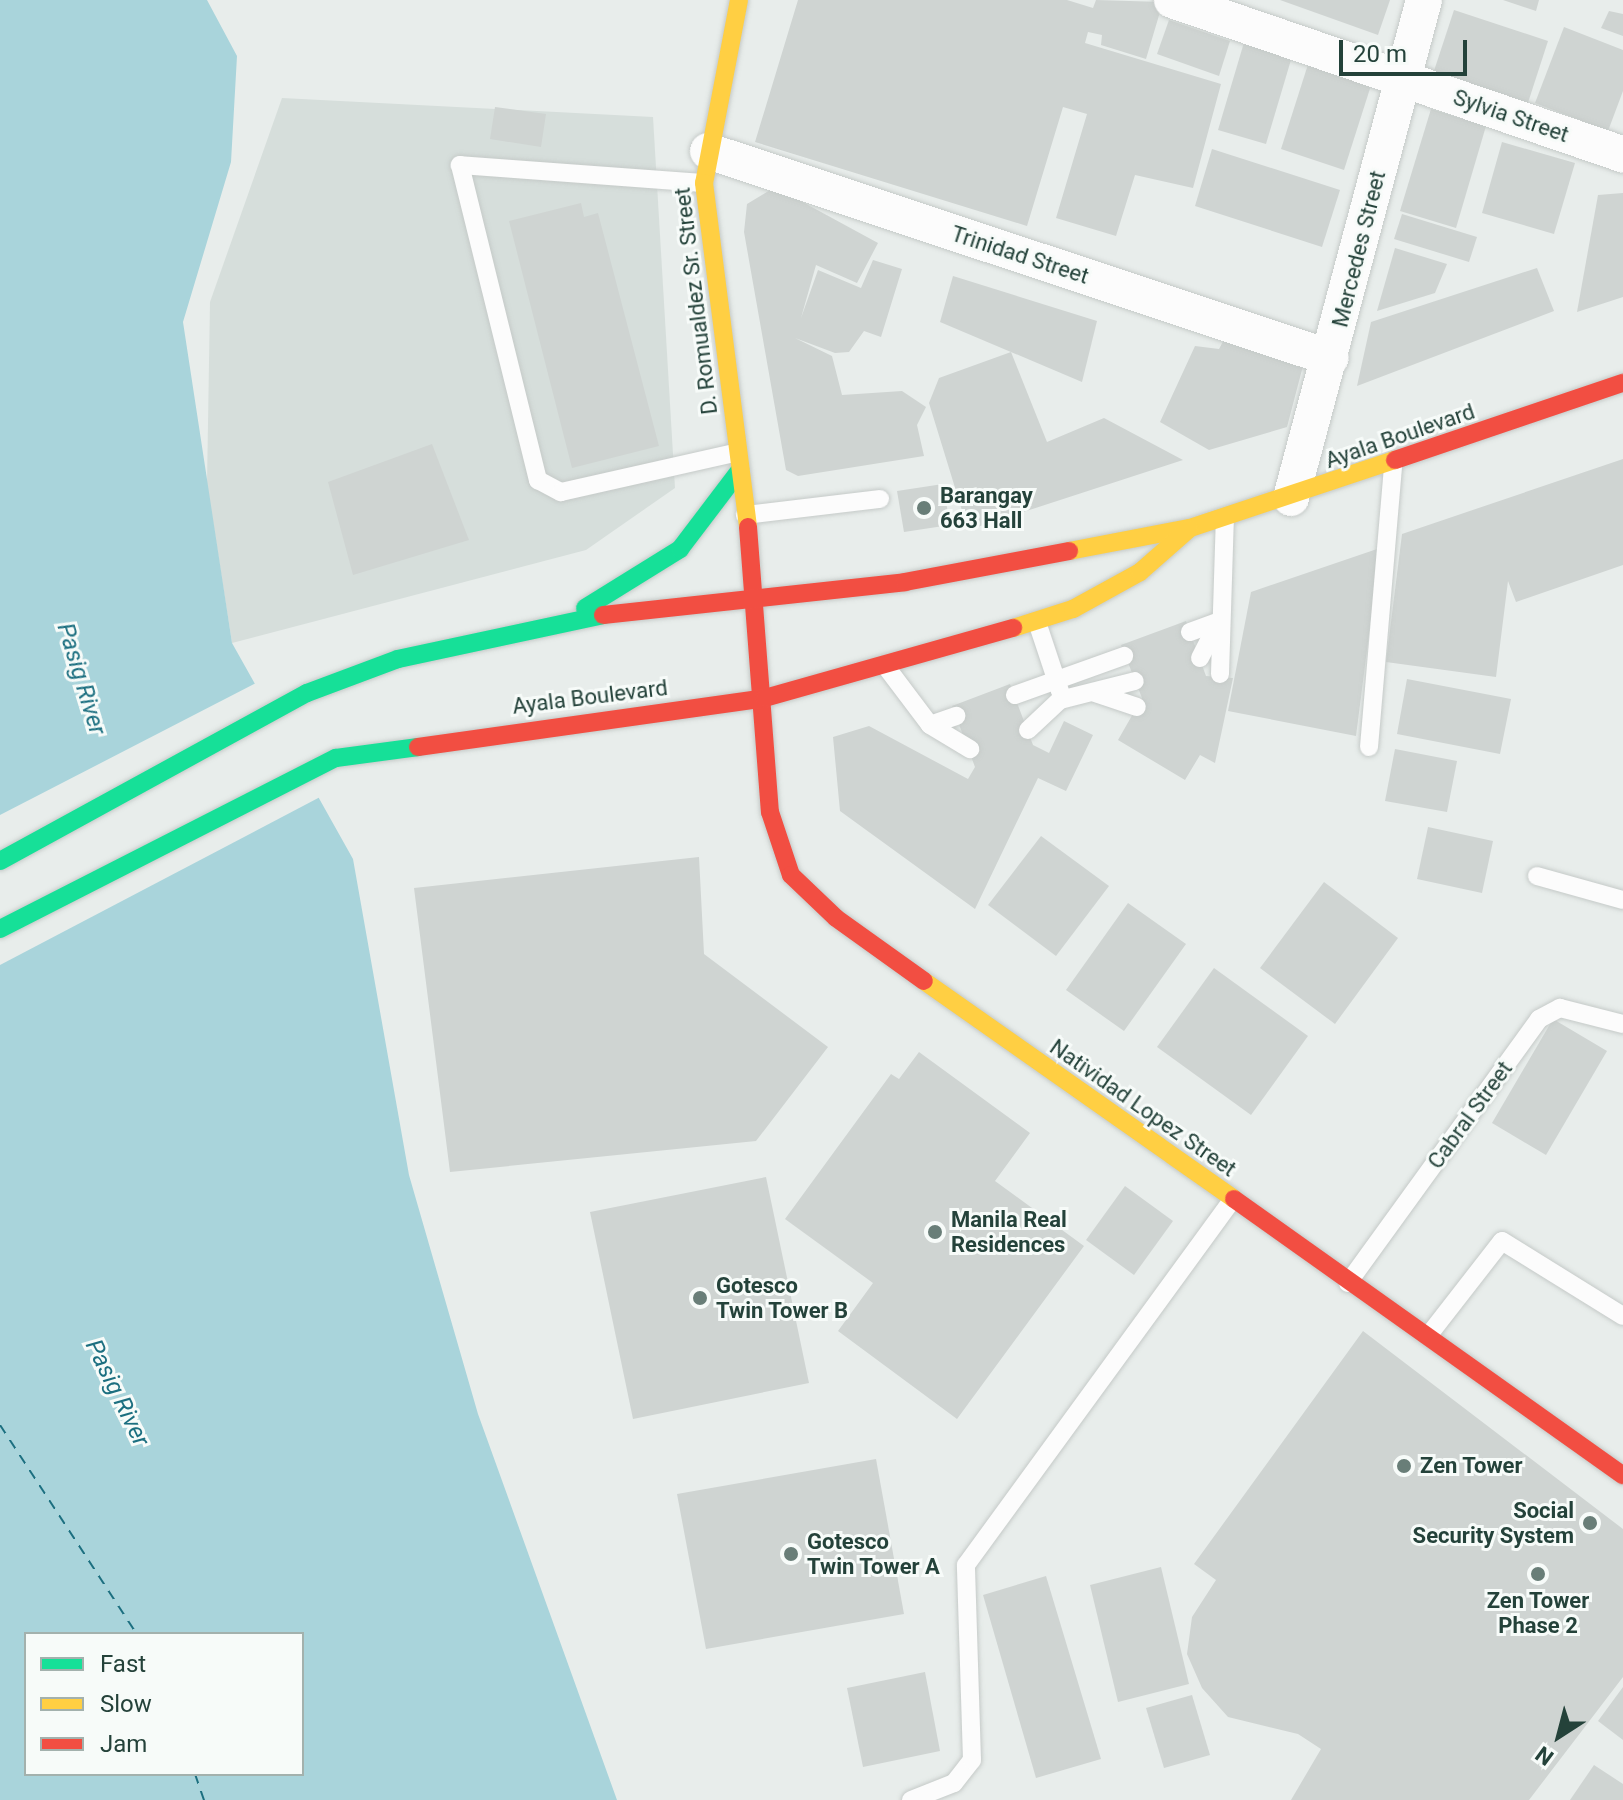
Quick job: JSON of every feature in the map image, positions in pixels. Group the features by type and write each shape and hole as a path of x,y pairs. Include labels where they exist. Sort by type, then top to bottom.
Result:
{"main road":[{"name":"D. Romualdez Sr. Street","path":"739,0 706,167 757,598"},
{"name":"Ayala Boulevard","path":"0,861 275,709 398,659 553,621 965,572 1190,528 1393,465 1623,383"},
{"path":"553,621 642,579 680,549 739,461"},
{"name":"Ayala Boulevard","path":"0,929 307,768 362,751 765,698 887,668 1037,622 1140,572 1190,528"},
{"name":"Natividad Lopez Street","path":"757,598 777,848 810,896 1348,1283 1623,1475"}],"street":[{"name":"Sylvia Street","path":"1172,0 1623,154"},
{"name":"Mercedes Street","path":"1291,498 1331,358 1424,0"},
{"name":"Trinidad Street","path":"706,167 1331,358"}],"lane":[{"path":"706,167 460,165 538,480 561,492 739,461"},
{"path":"1369,747 1393,465"},
{"path":"745,515 880,499"},
{"path":"1220,674 1225,517"},
{"path":"1190,632 1220,621"},
{"path":"1200,658 1220,621"},
{"path":"1037,622 1059,679 1060,700"},
{"path":"1015,695 1124,656"},
{"path":"887,668 930,725 970,749"},
{"path":"1059,679 1137,707"},
{"path":"1028,730 1060,700 1135,681"},
{"path":"930,725 956,716"},
{"path":"1537,876 1623,900"},
{"name":"Cabral Street","path":"1348,1283 1539,1019 1560,1008 1623,1024"},
{"path":"911,1800 954,1783 972,1760 966,1565 1232,1200"},
{"path":"1428,1337 1502,1241 1623,1316"}],"shaded area":[{"path":"282,98 653,117 675,488 586,550 232,643 207,484 210,302"}],"water":[{"name":"Pasig River","path":"0,0 207,0 237,56 231,162 183,322 232,643 353,859 409,1175 478,1414 617,1800 0,1800"}],"pier":[{"path":"258,682 322,796 0,965 0,815"}],"building":[{"path":"798,0 1067,0 1093,8 1096,0 1163,2 1146,59 1101,45 1102,35 1088,32 1085,43 1221,84 1193,188 1135,175 1116,236 1056,218 1087,114 1063,107 1027,226 755,142"},
{"path":"1280,0 1390,0 1378,35"},
{"path":"1503,0 1539,0 1536,11"},
{"path":"1454,10 1548,41 1524,115 1430,83"},
{"path":"1609,11 1623,14 1623,36 1601,28"},
{"path":"1169,20 1230,41 1219,76 1157,54"},
{"path":"1564,27 1623,50 1623,91 1608,131 1535,103"},
{"path":"1248,29 1296,43 1266,144 1218,130"},
{"path":"1311,55 1374,76 1344,170 1281,149"},
{"path":"495,107 546,114 541,147 490,139"},
{"path":"1431,109 1486,126 1456,228 1400,211"},
{"path":"1502,142 1575,163 1554,234 1482,213"},
{"path":"1212,149 1340,190 1322,247 1195,206"},
{"path":"775,187 878,243 857,283 816,265 801,318 818,270 861,288 873,260 902,269 881,337 864,331 849,352 835,353 795,338 832,356 842,395 902,391 926,407 917,425 924,456 798,476 786,470 744,232 747,204"},
{"path":"1623,193 1623,297 1577,312 1598,195"},
{"path":"581,203 584,217 598,213 659,446 572,468 509,221"},
{"path":"1402,214 1477,237 1469,262 1394,239"},
{"path":"1395,248 1447,264 1435,293 1377,311"},
{"path":"1537,268 1554,311 1357,386 1371,322"},
{"path":"953,276 1097,321 1082,382 940,322"},
{"path":"1227,334 1304,362 1287,427 1209,450 1160,422 1195,346 1219,349"},
{"path":"1011,352 1047,442 1104,418 1183,460 968,530 929,403 939,378"},
{"path":"432,444 469,540 353,575 328,482"},
{"path":"1623,459 1623,565 1516,602 1508,581 1496,677 1386,662 1402,534"},
{"name":"Barangay 663 Hall","path":"943,484 950,525 904,532 897,491"},
{"path":"1380,548 1356,736 1228,711 1251,592"},
{"path":"1186,621 1206,676 1233,678 1215,763 1200,755 1185,780 1118,740 1142,698 1121,645"},
{"path":"1407,679 1511,699 1500,754 1397,734"},
{"path":"1010,684 1033,745 1049,753 1064,721 1093,735 1066,791 1038,778 975,909 840,811 833,737 869,726 968,779 975,767 952,706"},
{"path":"1395,749 1457,761 1447,812 1385,801"},
{"path":"1428,827 1493,841 1482,893 1417,879"},
{"path":"1041,836 1109,886 1056,956 988,905"},
{"path":"699,857 704,954 828,1047 756,1141 450,1172 414,888"},
{"path":"1324,882 1398,938 1335,1024 1260,968"},
{"path":"1128,903 1186,944 1124,1031 1066,990"},
{"path":"1214,968 1308,1036 1251,1115 1157,1047"},
{"path":"1553,1019 1607,1051 1546,1155 1492,1123"},
{"name":"Manila Real Residences","path":"919,1052 1030,1133 995,1181 1084,1246 957,1419 838,1331 873,1283 785,1219 891,1074 899,1079"},
{"name":"Gotesco Twin Tower B","path":"766,1177 809,1383 633,1419 590,1212"},
{"path":"1125,1186 1173,1221 1134,1275 1086,1240"},
{"path":"1363,1331 1623,1529 1623,1677 1529,1800 1291,1800 1321,1749 1298,1734 1228,1717 1202,1688 1187,1654 1192,1617 1216,1580 1194,1564"},
{"name":"Gotesco Twin Tower A","path":"876,1459 904,1614 706,1649 677,1494"},
{"path":"1161,1567 1189,1684 1118,1702 1090,1585"},
{"path":"1046,1576 1101,1759 1036,1778 983,1595"},
{"path":"925,1672 940,1751 863,1767 847,1688"},
{"path":"1623,1687 1623,1740 1598,1721"},
{"path":"1192,1695 1210,1755 1164,1768 1146,1708"},
{"path":"1594,1765 1623,1784 1623,1800 1570,1800"}],"ferry route":[{"path":"0,1425 136,1632"},
{"path":"196,1776 204,1800"}],"traffic: fast":[{"path":"585,608 680,549 740,470"},
{"path":"0,861 307,693 398,659 603,615"},
{"path":"0,929 336,758 418,747"}],"traffic: slow":[{"path":"739,0 704,183 748,527"},
{"path":"1069,551 1190,528 1395,460"},
{"path":"1013,628 1073,609 1140,572 1189,529"},
{"path":"924,981 1234,1199"}],"traffic: jam":[{"path":"1395,460 1623,383"},
{"path":"748,527 770,812 791,875 836,918 924,981"},
{"path":"603,615 905,582 1069,551"},
{"path":"418,747 765,698 1013,628"},
{"path":"1234,1199 1623,1475"}],"place":[{"name":"Barangay 663 Hall","path":"924,508"},
{"name":"Manila Real Residences","path":"935,1232"},
{"name":"Gotesco Twin Tower B","path":"700,1298"},
{"name":"Zen Tower","path":"1404,1466"},
{"name":"Social Security System","path":"1590,1523"},
{"name":"Gotesco Twin Tower A","path":"791,1554"},
{"name":"Zen Tower Phase 2","path":"1538,1574"}]}
